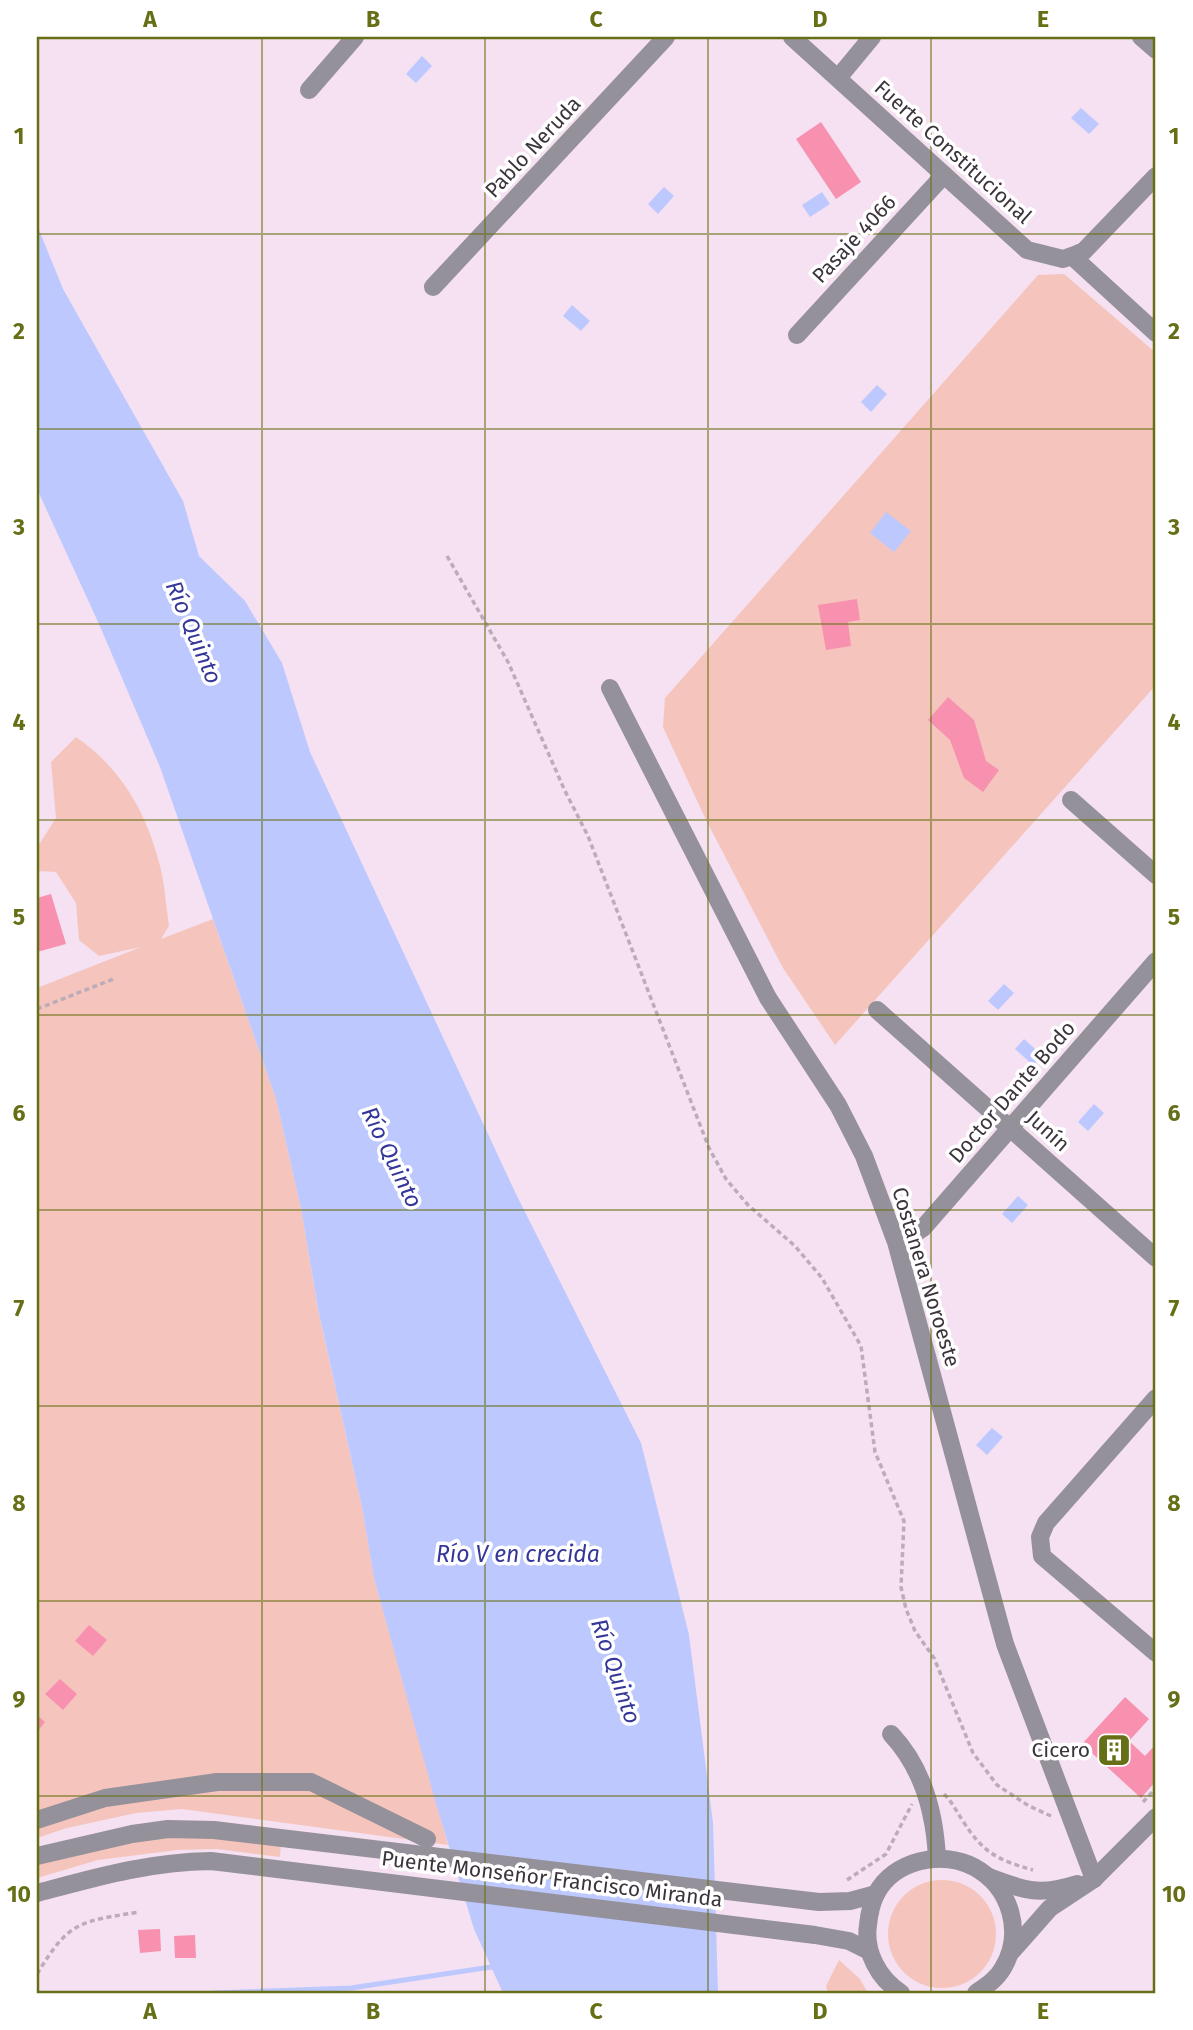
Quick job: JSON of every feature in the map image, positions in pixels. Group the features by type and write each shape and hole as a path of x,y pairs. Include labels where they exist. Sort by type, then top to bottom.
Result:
{"street":[{"path":"309,90 355,37"},
{"name":"Pablo Neruda","path":"433,287 666,37"},
{"name":"Fuerte Constitucional","path":"792,37 1027,250 1063,259 1072,256"},
{"path":"838,78 872,37"},
{"path":"1141,37 1156,50"},
{"name":"Pasaje 4066","path":"797,335 944,175"},
{"path":"1156,176 1084,251 1072,256 1156,332"},
{"name":"Costanera Noroeste","path":"610,688 768,998 838,1105 864,1156 894,1236 1004,1644 1094,1879"},
{"path":"1071,800 1156,876"},
{"name":"Doctor Dante Bodo","path":"894,1236 911,1236 923,1228 1156,961"},
{"name":"Junín","path":"877,1010 1156,1258"},
{"path":"1156,1398 1046,1523 1040,1537 1042,1556 1156,1653"},
{"path":"891,1734 905,1748 927,1796 935,1827 937,1859"},
{"path":"37,1820 105,1798 218,1782 311,1782 427,1839"},
{"path":"976,1993 1002,1970 1010,1954 1050,1908 1094,1879 1156,1817"},
{"name":"Puente Monseñor Francisco Miranda","path":"37,1856 132,1834 168,1829 214,1830 819,1902 850,1901 876,1894"},
{"path":"901,1993 885,1979 869,1951 867,1929 876,1894 900,1870 919,1861 947,1859 974,1867 986,1876 1008,1902 1014,1933 1010,1954"},
{"name":"Puente Monseñor Francisco Miranda","path":"37,1892 127,1869 173,1861 211,1861 815,1935 849,1941 869,1951"},
{"path":"986,1876 1019,1888 1040,1892 1094,1879"}],"path":[{"path":"447,556 508,662 588,836 709,1148 726,1179 748,1205 794,1246 822,1278 861,1346 875,1452 904,1521 901,1587 906,1609 915,1631 934,1658 973,1753 997,1785 1029,1806 1075,1827"},
{"path":"37,1009 116,978"},
{"path":"1139,1807 1156,1788"},
{"path":"847,1880 886,1854 909,1806 927,1796 942,1792 954,1804 962,1820 981,1845 1001,1861 1036,1871"},
{"path":"37,1974 53,1947 68,1931 88,1920 139,1912"}],"shaded area":[{"path":"1064,274 1156,353 1156,685 835,1045 783,968 706,820 663,727 665,698 1038,275"},
{"path":"76,737 92,749 119,777 148,828 162,873 169,926 161,939 213,919 276,1099 301,1208 318,1310 362,1507 374,1578 448,1845 182,1809 136,1813 67,1828 37,1838 37,988 141,947 99,956 79,940 76,903 56,872 37,871 37,843 40,843 56,818 51,762"},
{"path":"187,1834 281,1844 280,1857 217,1849 177,1850 98,1860 37,1878 37,1860 87,1848"},
{"path":"942,1880 963,1884 980,1896 992,1913 996,1934 992,1955 980,1972 963,1984 942,1988 921,1984 904,1972 892,1955 888,1934 892,1913 904,1896 921,1884"},
{"path":"839,1960 860,1979 868,1993 828,1993 826,1986"}],"water":[{"path":"422,56 432,66 416,83 406,74"},
{"path":"1081,108 1099,124 1089,134 1071,118"},
{"path":"664,187 674,196 658,214 648,204"},
{"path":"822,192 830,204 810,217 802,205"},
{"name":"Río V en crecida","path":"37,225 63,289 183,501 199,556 245,601 282,663 310,752 515,1192 641,1443 689,1635 713,1823 718,1993 503,1993 474,1929 436,1804 374,1578 362,1507 318,1309 301,1208 276,1099 160,767 37,489"},
{"path":"572,305 590,321 581,331 563,316"},
{"path":"877,385 887,394 871,412 861,402"},
{"path":"886,512 911,531 894,552 870,533"},
{"path":"1004,984 1014,993 998,1010 988,1001"},
{"path":"1024,1039 1042,1055 1033,1065 1015,1049"},
{"path":"1094,1104 1104,1113 1088,1131 1078,1122"},
{"path":"1018,1196 1028,1205 1012,1223 1002,1214"},
{"path":"992,1428 1003,1437 987,1455 976,1445"}],"building":[{"path":"821,122 861,182 836,199 796,139"},
{"path":"857,599 860,620 848,622 851,646 826,650 818,605"},
{"path":"948,697 974,720 986,761 999,770 983,792 964,778 950,740 928,720"},
{"path":"51,894 66,944 37,952 37,898"},
{"path":"89,1625 107,1640 93,1656 75,1641"},
{"path":"60,1679 77,1694 63,1710 45,1694"},
{"name":"Cicero","path":"1125,1697 1149,1719 1129,1741 1145,1756 1156,1744 1156,1781 1141,1798 1082,1744"},
{"path":"37,1715 45,1722 37,1732"},
{"path":"160,1929 161,1951 140,1953 138,1930"},
{"path":"195,1935 196,1958 175,1958 174,1936"}],"waterway":[{"path":"214,1993 351,1988 496,1968"}],"place":[{"name":"Cicero","path":"1114,1750"}],"water label":[{"name":"Río Quinto","path":"194,632"},
{"name":"Río Quinto","path":"392,1157"},
{"name":"Río Quinto","path":"616,1671"}]}
